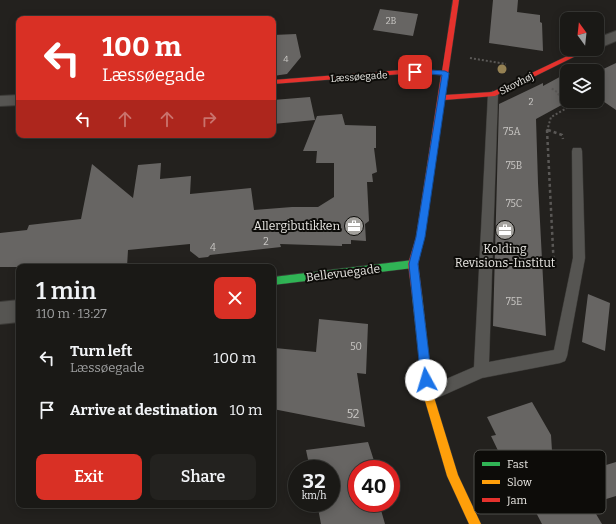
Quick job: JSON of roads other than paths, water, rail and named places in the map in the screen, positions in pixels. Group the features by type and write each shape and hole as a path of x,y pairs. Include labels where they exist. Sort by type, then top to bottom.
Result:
{"street":[{"path":"456,0 420,237 414,264 428,394 453,476 475,524"},
{"path":"604,41 616,35"},
{"name":"Skovhøj","path":"441,98 493,94 572,56"},
{"name":"Læssøegade","path":"276,82 415,72 445,73"},
{"path":"0,101 16,100"},
{"name":"Bellevuegade","path":"276,281 414,264"},
{"path":"0,313 16,311"}],"lane":[{"path":"481,371 493,94"},
{"path":"428,394 481,371 560,356 579,258 577,151"}],"place":[{"name":"Allergibutikken","path":"354,226"},
{"name":"Kolding Revisions-Institut","path":"505,230"}]}
